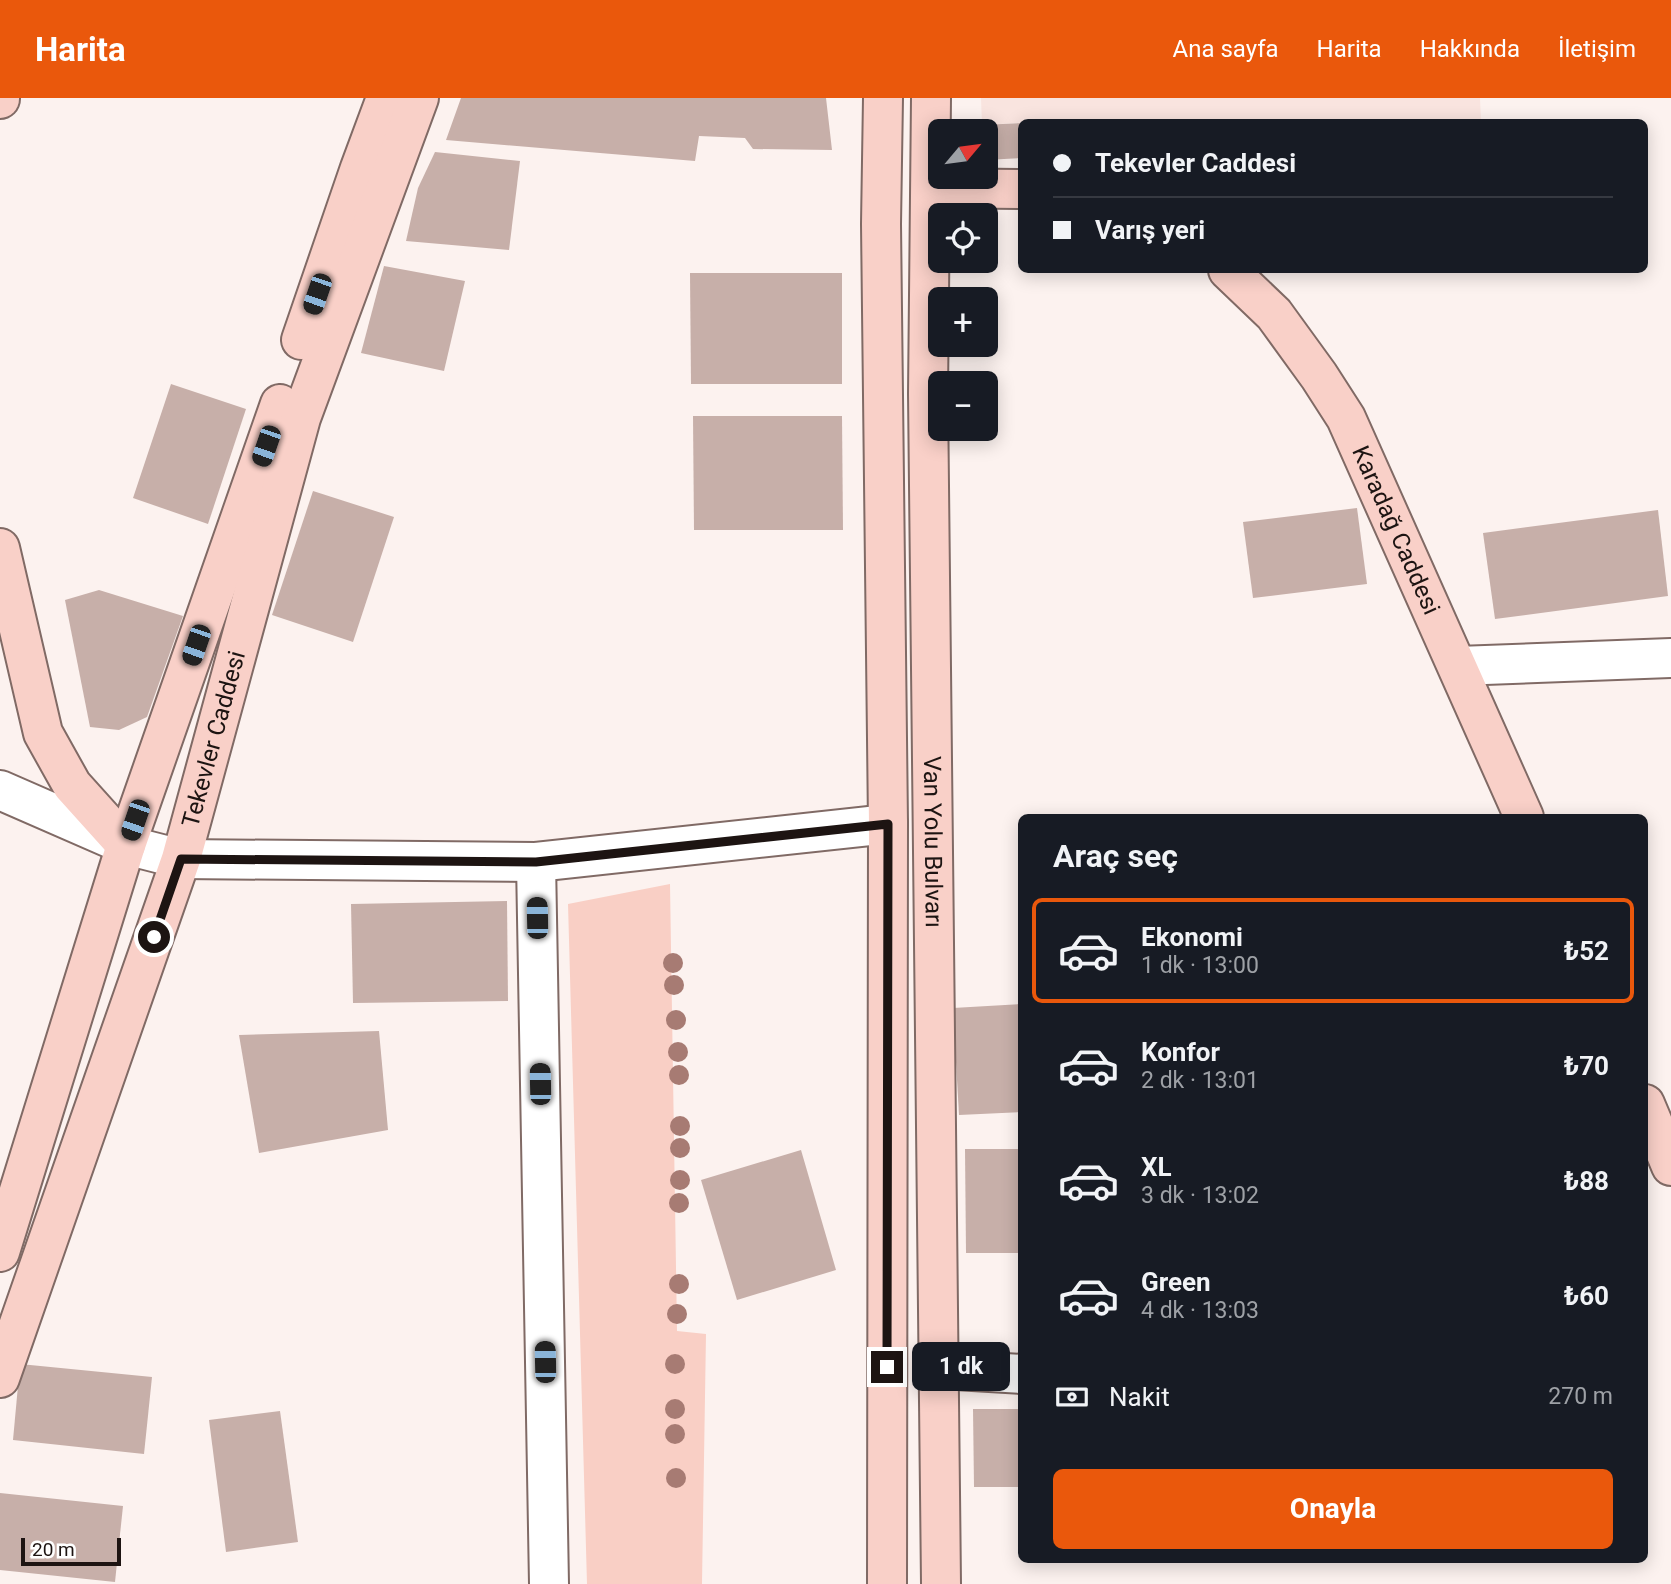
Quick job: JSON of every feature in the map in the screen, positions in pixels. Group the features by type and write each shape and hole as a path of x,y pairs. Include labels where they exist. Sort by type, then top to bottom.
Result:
{"street":[{"path":"0,1252 126,845 386,98"},
{"name":"Tekevler Caddesi","path":"0,1378 181,859 301,418 419,98"},
{"path":"883,98 881,223 888,824 887,1584"},
{"name":"Van Yolu Bulvarı","path":"931,98 931,119"},
{"name":"Van Yolu Bulvarı","path":"931,189 928,394 941,1584"},
{"path":"998,189 1018,189"},
{"name":"Karadağ Caddesi","path":"1231,273 1274,314 1346,418 1523,814"},
{"path":"0,548 43,733 72,785 126,845"},
{"path":"1458,666 1671,657"},
{"path":"0,790 126,845 181,859 536,862 888,824"},
{"path":"536,862 549,1584"},
{"path":"1648,1111 1671,1166"},
{"path":"939,1369 1018,1374"}],"shaded area":[{"path":"981,98 1480,98 1481,119 1018,119 1018,123 998,124 998,119 982,119"},
{"path":"670,884 677,1331 706,1334 702,1584 587,1584 568,904"}],"building":[{"path":"461,98 826,98 832,150 753,149 745,138 699,136 695,161 446,140"},
{"path":"1018,123 1018,158 998,159 998,124"},
{"path":"435,152 520,161 509,250 406,241 418,188"},
{"path":"384,266 465,281 444,371 361,353"},
{"path":"690,273 842,273 842,384 691,384"},
{"path":"171,384 246,409 208,524 133,498"},
{"path":"693,416 842,416 843,530 694,530"},
{"path":"313,491 394,517 353,642 272,615"},
{"path":"1357,508 1367,584 1253,598 1243,522"},
{"path":"1658,510 1668,596 1495,619 1483,533"},
{"path":"99,590 183,616 147,717 119,730 90,727 65,600"},
{"path":"507,901 508,1001 353,1003 351,904"},
{"path":"1018,1004 1018,1112 959,1115 953,1008"},
{"path":"379,1031 388,1130 259,1153 239,1035"},
{"path":"965,1149 1018,1149 1018,1253 966,1253"},
{"path":"801,1150 836,1270 737,1300 701,1180"},
{"path":"20,1364 152,1377 144,1454 13,1440"},
{"path":"973,1409 1018,1409 1018,1487 974,1487"},
{"path":"280,1411 298,1542 226,1552 209,1420"},
{"path":"0,1493 123,1506 115,1582 0,1570"}],"route":[{"path":"154,937 181,859 536,862 888,824 887,1367"}]}
